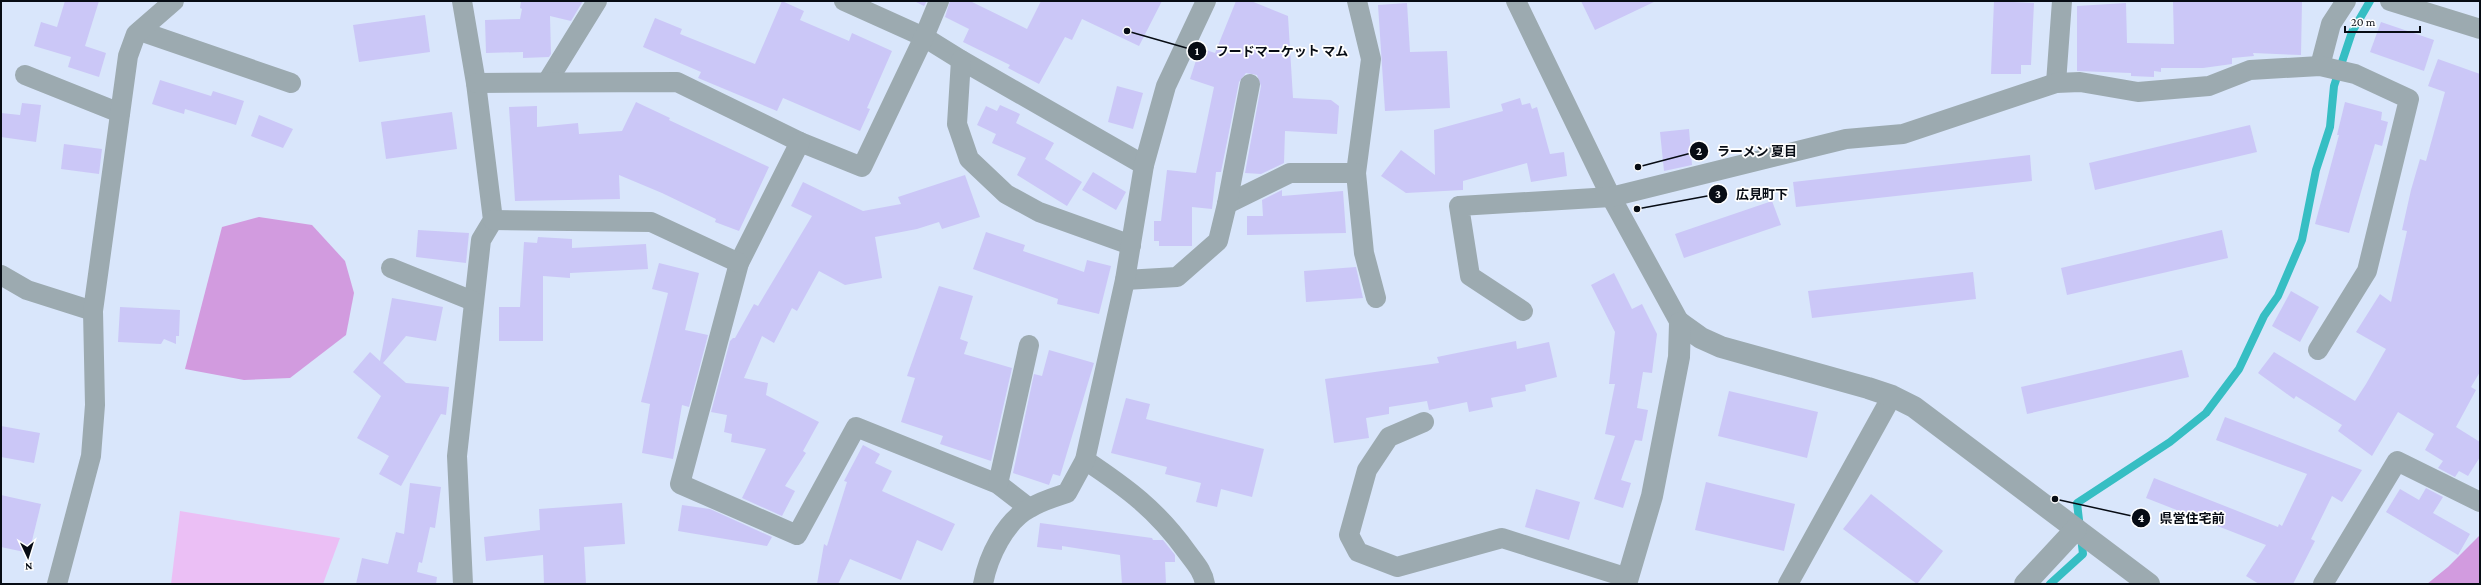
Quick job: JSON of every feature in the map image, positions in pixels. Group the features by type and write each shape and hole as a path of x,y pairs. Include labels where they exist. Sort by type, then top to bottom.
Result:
{"street":[{"path":"57,584 91,456 95,405 93,311 128,56 136,34 174,1"},
{"path":"462,1 476,83 493,220 481,240 473,301 457,456 463,584"},
{"path":"547,82 597,1"},
{"path":"844,1 924,37 961,60 1144,165"},
{"path":"476,83 677,82 800,142 862,167 924,37 938,1"},
{"path":"983,584 986,569 1008,528 1029,508 1067,493 1085,460 1125,280 1144,165 1166,86 1206,1"},
{"path":"1357,1 1371,59 1356,173 1364,253 1376,298"},
{"path":"2056,83 2062,1"},
{"path":"2320,66 2331,24 2346,1"},
{"path":"2390,1 2480,29"},
{"path":"1519,2 1611,197 1680,323 1700,338 1721,347 1892,396 1914,407 2149,584"},
{"path":"140,31 290,84"},
{"path":"961,60 957,124 969,159 1006,194 1032,208 1131,245"},
{"path":"1523,311 1470,276 1459,206 1611,197 1846,139 1903,134 2056,83 2080,82 2138,92 2209,86 2250,70 2320,66 2355,74 2409,99 2367,271 2318,350"},
{"path":"25,75 120,113"},
{"path":"1125,280 1177,277 1218,241 1228,204 1250,84"},
{"path":"800,142 739,263 680,484 797,535 856,427 998,484 1029,508"},
{"path":"1228,204 1290,173 1356,173"},
{"path":"493,220 651,222 739,263"},
{"path":"392,268 473,301"},
{"path":"1,275 27,290 93,311"},
{"path":"1424,422 1389,437 1367,470 1349,534 1358,552 1397,567 1502,538 1627,581 1652,496 1679,357 1680,323"},
{"path":"998,484 1028,345"},
{"path":"1788,584 1892,396"},
{"path":"1085,460 1135,494 1170,528 1204,574 1205,584"},
{"path":"2323,584 2397,461 2480,502"},
{"path":"2025,584 2076,529"}],"shaded area":[{"path":"259,217 312,225 345,261 354,293 346,335 290,378 244,380 185,369 222,227"},
{"path":"180,511 340,538 323,584 171,584"},
{"path":"2480,535 2480,584 2427,584 2448,567"}],"building":[{"path":"65,1 99,1 85,46 106,53 99,77 68,67 71,57 34,46 41,22 57,27"},
{"path":"521,1 583,1 571,21 550,16 551,54 549,57 523,58 523,52 486,53 485,20 520,19 522,9 520,8"},
{"path":"782,1 804,11 800,20 849,41 852,33 892,51 867,108 870,109 860,131 783,98 777,111 698,78 701,72 643,47 655,18 682,29 680,34 755,64"},
{"path":"914,1 927,1 924,6"},
{"path":"950,1 970,1 1027,29 1041,1 1162,1 1139,46 1082,19 1072,40 1065,37 1039,84 1008,68 1010,65 963,42 969,29 945,17"},
{"path":"1236,1 1251,1 1288,16 1293,98 1331,100 1339,106 1337,134 1285,131 1284,163 1261,174 1245,173 1261,86 1257,75 1246,73 1239,82 1221,172 1216,172 1212,209 1192,207 1192,246 1159,246 1159,241 1154,241 1154,221 1161,221 1167,170 1196,173 1214,87 1190,79 1200,48 1215,53"},
{"path":"1581,1 1656,1 1595,30"},
{"path":"1994,1 2034,3 2031,65 2021,65 2021,74 1991,74"},
{"path":"2173,1 2302,1 2301,55 2253,53 2254,56 2232,58 2232,64 2203,68 2161,68 2161,72 2154,71 2154,77 2131,76 2131,73 2077,71 2077,6 2126,3 2127,43 2174,44"},
{"path":"1407,3 1410,52 1447,51 1450,108 1385,111 1378,5"},
{"path":"425,15 430,52 359,62 353,25"},
{"path":"2381,22 2434,40 2424,71 2370,52"},
{"path":"2438,59 2480,74 2480,372 2471,387 2476,390 2456,427 2480,442 2480,457 2468,476 2459,471 2455,477 2438,468 2443,461 2425,450 2434,434 2398,412 2372,456 2338,431 2342,425 2296,396 2294,399 2258,373 2274,352 2355,401 2366,384 2386,349 2356,332 2380,294 2391,302 2407,231 2402,230 2411,190 2420,159 2426,161 2445,92 2428,86"},
{"path":"160,80 211,96 213,91 244,101 236,125 185,109 184,114 152,104"},
{"path":"1117,86 1143,93 1133,129 1108,122"},
{"path":"1520,98 1522,105 1530,103 1532,109 1537,107 1550,154 1564,152 1567,176 1531,182 1527,163 1463,181 1463,190 1406,193 1381,176 1401,150 1435,175 1434,130 1503,111 1501,104"},
{"path":"636,102 670,118 669,120 769,167 739,231 715,222 716,219 662,193 619,175 620,199 515,201 509,107 537,106 537,127 578,123 579,134 622,131"},
{"path":"2345,102 2382,112 2381,120 2388,122 2382,146 2375,144 2349,233 2315,224 2339,135 2337,135"},
{"path":"22,103 41,105 36,142 1,137 1,113 20,115"},
{"path":"1000,105 1020,114 1016,123 1054,143 1045,159 1082,182 1067,206 1017,175 1026,158 992,143 996,134 977,125 986,106 997,111"},
{"path":"452,112 457,149 386,159 381,122"},
{"path":"259,115 293,129 283,148 251,136"},
{"path":"2250,125 2257,152 2095,190 2089,163"},
{"path":"1689,129 1692,165 1664,171 1660,132"},
{"path":"64,144 102,149 99,174 61,169"},
{"path":"2030,155 2032,181 1796,207 1793,182"},
{"path":"1093,172 1126,192 1116,210 1082,190"},
{"path":"965,175 980,217 942,229 939,222 917,229 875,237 882,278 845,285 819,271 797,311 792,308 774,343 762,336 744,378 768,383 766,395 819,422 803,451 806,453 785,486 795,491 782,516 742,498 766,449 731,442 732,434 724,432 727,415 711,412 730,341 735,338 754,304 758,306 812,216 791,206 803,182 863,211 901,204 898,197"},
{"path":"1282,190 1282,196 1343,191 1346,233 1247,235 1247,216 1263,216 1262,200"},
{"path":"1772,201 1781,225 1684,258 1675,234"},
{"path":"418,230 469,233 466,263 416,257"},
{"path":"2222,230 2228,258 2067,295 2061,268"},
{"path":"986,232 1025,245 1023,251 1084,272 1087,260 1111,266 1099,314 1057,304 1058,299 973,269"},
{"path":"538,237 572,239 572,248 646,244 648,269 570,273 570,278 543,276 543,341 499,341 499,307 520,307 524,242 537,243"},
{"path":"659,263 699,273 685,330 708,335 689,407 682,405 673,459 642,453 650,404 641,402 668,293 652,289"},
{"path":"1356,267 1363,298 1306,302 1304,271"},
{"path":"1973,272 1976,299 1812,318 1808,291"},
{"path":"1614,273 1632,309 1642,304 1657,334 1652,373 1643,372 1637,408 1648,410 1642,441 1635,440 1621,480 1631,483 1623,508 1594,499 1615,436 1605,434 1615,384 1609,384 1615,332 1591,285"},
{"path":"939,286 973,296 960,339 968,342 964,354 1012,368 991,461 940,444 943,436 901,422 915,378 907,376"},
{"path":"2291,291 2319,307 2300,342 2272,326"},
{"path":"392,298 443,307 436,341 406,336 383,363 406,383 449,387 446,415 441,414 401,486 379,474 389,456 357,438 381,396 353,372 370,352 380,361"},
{"path":"120,307 180,310 179,336 176,336 176,344 164,339 161,344 118,342"},
{"path":"1516,341 1517,349 1549,342 1557,377 1525,385 1526,391 1491,398 1493,407 1469,412 1467,402 1429,410 1427,401 1389,407 1389,414 1366,418 1369,438 1334,443 1325,379 1439,363 1437,357"},
{"path":"1049,350 1094,363 1060,476 1053,474 1049,485 1013,473 1034,374 1042,376"},
{"path":"2182,350 2189,377 2027,414 2021,387"},
{"path":"1729,391 1818,412 1807,458 1718,436"},
{"path":"1126,398 1150,404 1146,419 1264,449 1252,497 1221,489 1217,507 1196,502 1201,483 1165,474 1167,467 1111,453"},
{"path":"2225,417 2362,470 2342,502 2332,496 2311,539 2315,541 2293,584 2259,584 2246,576 2266,545 2146,498 2154,478 2278,527 2279,524 2282,526 2307,474 2216,440"},
{"path":"1,426 40,433 34,463 1,457"},
{"path":"863,445 880,454 875,463 892,471 882,491 955,524 942,551 917,540 901,580 850,559 838,584 817,584 824,544 827,546 847,482 844,481"},
{"path":"1706,482 1795,504 1784,551 1695,530"},
{"path":"410,483 441,487 435,528 430,527 422,563 419,562 417,572 437,577 436,584 356,584 362,558 388,564 396,532 404,534"},
{"path":"2426,488 2443,497 2433,513 2470,534 2458,555 2386,512 2400,489 2419,500"},
{"path":"1536,489 1580,502 1569,540 1525,527"},
{"path":"1871,494 1943,551 1917,584 1843,529"},
{"path":"1,495 41,504 29,553 1,547"},
{"path":"622,503 625,544 584,547 586,584 544,584 543,555 486,561 484,537 540,530 539,509"},
{"path":"682,505 710,509 772,537 767,546 678,531"},
{"path":"1040,523 1152,538 1153,540 1163,540 1175,555 1175,562 1165,562 1166,584 1122,584 1120,555 1062,546 1062,550 1037,547"}],"waterway":[{"path":"2050,584 2083,554 2077,503 2170,442 2206,413 2239,369 2264,316 2278,296 2302,240 2316,170 2330,127 2334,86 2352,32 2370,1"}],"place":[{"name":"フードマーケット マム","path":"1127,31"},
{"name":"ラーメン 夏目","path":"1638,167"},
{"name":"広見町下","path":"1637,209"},
{"name":"県営住宅前","path":"2055,499"}]}
